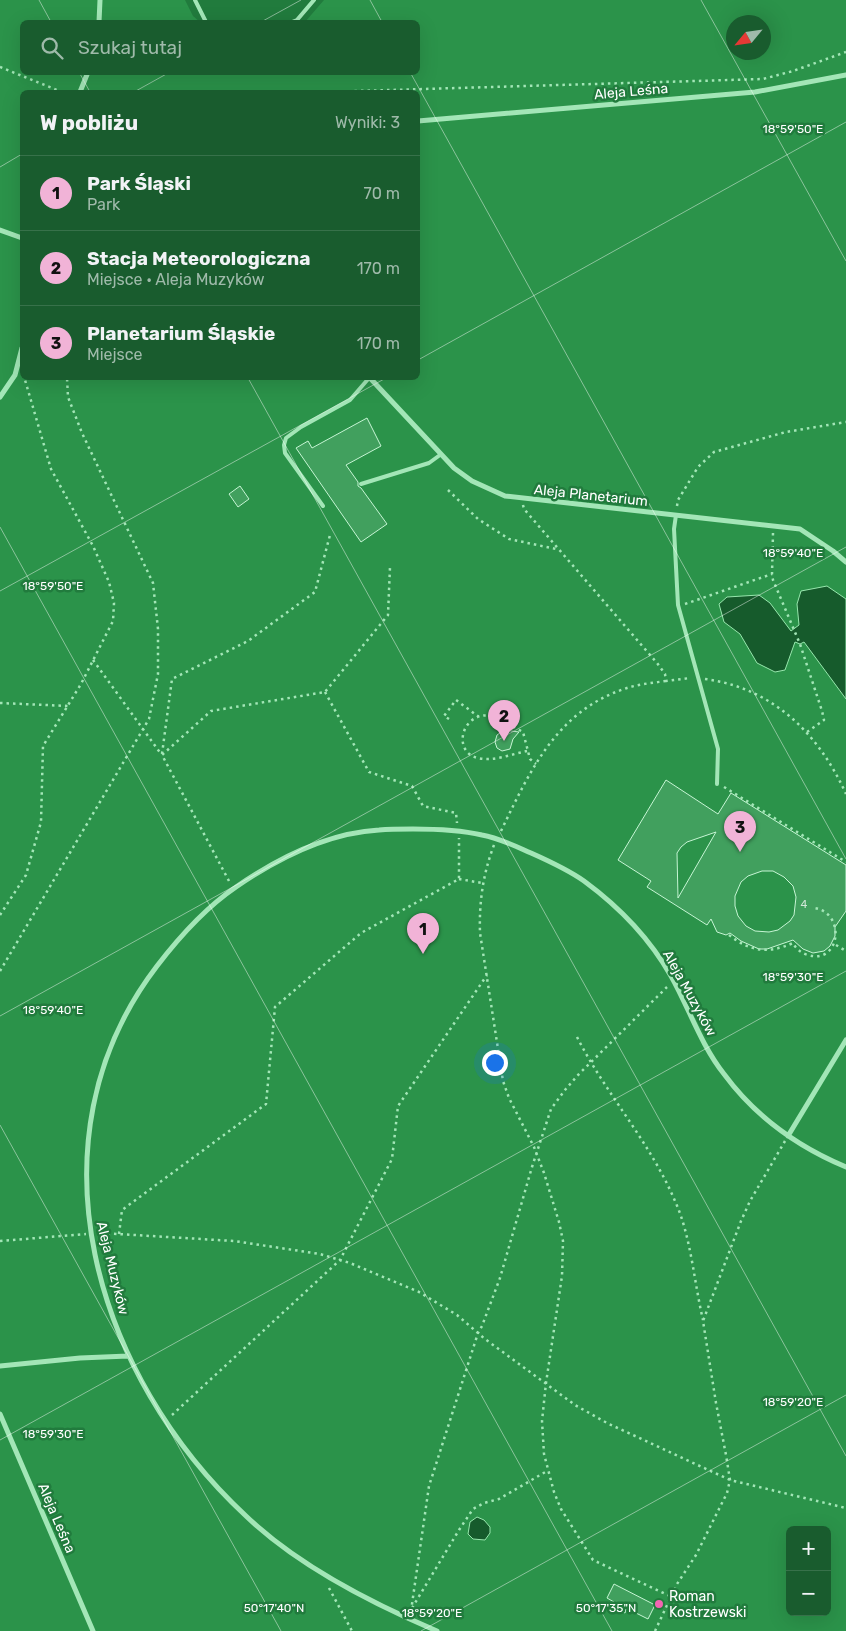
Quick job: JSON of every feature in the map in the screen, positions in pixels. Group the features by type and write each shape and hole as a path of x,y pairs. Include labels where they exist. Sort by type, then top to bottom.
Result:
{"street":[{"path":"99,20 100,0"},
{"name":"Aleja Leśna","path":"420,121 755,92 846,74"},
{"path":"81,90 87,75"},
{"path":"0,230 20,237"},
{"path":"0,397 15,375 20,356"},
{"name":"Aleja Planetarium","path":"371,380 454,468 472,481 505,496 800,529 833,550 846,562"},
{"name":"Aleja Muzyków","path":"437,1631 395,1612 329,1576 264,1533 245,1516 196,1463 165,1422 128,1356 107,1300 91,1234 87,1186 87,1142 96,1090 110,1047 132,1002 180,937 208,909 234,889 282,860 316,844 340,836 378,830 426,829 486,835 549,861 584,882 606,900 640,934 667,969 708,1050 724,1076 757,1111 788,1136 820,1155 846,1167"},
{"path":"788,1136 846,1040"},
{"path":"0,1366 80,1358 128,1356"},
{"name":"Aleja Leśna","path":"0,1414 94,1631"}],"lane":[{"path":"194,0 205,20"},
{"path":"297,20 314,0"},
{"path":"323,506 285,453 284,445 286,438 301,427 350,400 367,380"},
{"path":"361,484 429,463 440,455"},
{"path":"676,515 674,529 678,605 700,678 718,749 718,784"}],"path":[{"path":"385,90 763,78 808,66 846,52"},
{"path":"0,66 20,74"},
{"path":"21,75 57,90"},
{"path":"15,375 20,378"},
{"path":"0,915 26,874 41,822 43,746 68,706 113,621 114,603 109,582 93,546 51,469 25,380"},
{"path":"0,971 148,719 158,674 158,629 154,583 82,433 68,397 67,380"},
{"path":"676,515 678,500 688,481 698,467 714,452 786,432 846,422"},
{"path":"448,490 478,519 510,539 557,549"},
{"path":"522,499 524,509 657,663 665,674 666,681"},
{"path":"774,526 772,574 800,644 824,720 807,732"},
{"path":"162,755 172,679 248,641 315,592 330,534"},
{"path":"162,755 211,711 325,692 388,615 390,567"},
{"path":"678,605 772,574"},
{"path":"93,660 162,755 234,889"},
{"path":"672,1597 593,1560 561,1509 548,1471 542,1439 542,1421 562,1282 564,1252 559,1222 549,1185 503,1081 480,933 483,883 497,839 536,764 560,730 586,708 602,698 625,688 693,677 735,684 752,691 783,711 807,732 836,773 846,794"},
{"path":"325,692 369,772 412,786 422,806 456,814 459,879"},
{"path":"449,719 444,716 456,700 479,717"},
{"path":"0,702 68,706"},
{"path":"528,751 488,759 472,756 467,752 464,745 462,736 464,727 470,720 492,716 523,732 528,751 530,759 536,764"},
{"path":"718,784 846,862"},
{"path":"120,1234 122,1210 266,1104 275,1007 361,934 459,879 483,883"},
{"path":"729,935 759,950 778,949 793,943 801,952 811,956 824,954 836,945 839,934 835,919 824,910 814,908"},
{"path":"836,945 846,951"},
{"path":"165,1422 340,1260 392,1159 398,1106 487,975"},
{"path":"548,1471 499,1499 484,1503 473,1509 411,1611 429,1486 478,1333 500,1278 536,1153 551,1109 565,1090 674,981"},
{"path":"577,1037 591,1064 658,1164 682,1221 703,1321 730,1480 727,1493 714,1520 655,1631"},
{"path":"703,1321 741,1221 754,1193 788,1136"},
{"path":"0,1241 91,1234 120,1234 234,1241 320,1254 340,1260 419,1292 457,1315 478,1333 590,1414 730,1480 846,1508"},
{"path":"329,1576 327,1584 352,1631"}],"shaded area":[{"path":"0,0 185,0 193,16 198,20 20,20 20,75 420,75 420,20 307,20 324,0 846,0 846,1631 0,1631"},
{"path":"827,586 846,599 846,699 804,642 800,644 795,642 785,670 775,672 757,663 740,634 724,622 719,604 727,597 759,595 770,603 791,631 799,625 797,604 801,591"},
{"path":"477,1517 484,1520 490,1527 490,1533 485,1540 473,1539 468,1534 470,1522"}],"building":[{"path":"367,418 381,446 346,465 358,482 358,486 387,524 361,542 296,448 308,441 312,448"},
{"path":"240,486 249,499 238,507 229,494"},
{"path":"504,730 519,732 513,739 510,749 502,751 497,748 495,742 497,735"},
{"path":"666,780 718,814 731,793 846,865 846,911 835,927 835,936 830,946 824,951 813,953 803,949 793,940 767,949 759,949 741,941 730,933 726,935 717,932 711,919 707,925 647,887 651,881 618,860","holes":["716,832 678,898 677,853 687,842","762,871 773,871 784,877 793,886 796,897 794,915 790,921 778,930 769,932 755,931 746,926 738,916 735,906 735,896 741,882 748,876"]},
{"path":"614,1584 655,1605 648,1619 626,1608 625,1613 612,1606 614,1602 607,1598"}],"place":[{"name":"Stacja Meteorologiczna","path":"504,741"},
{"name":"Planetarium Śląskie","path":"740,852"},
{"name":"Park Śląski","path":"423,954"},
{"name":"Roman Kostrzewski","path":"659,1604"}]}
